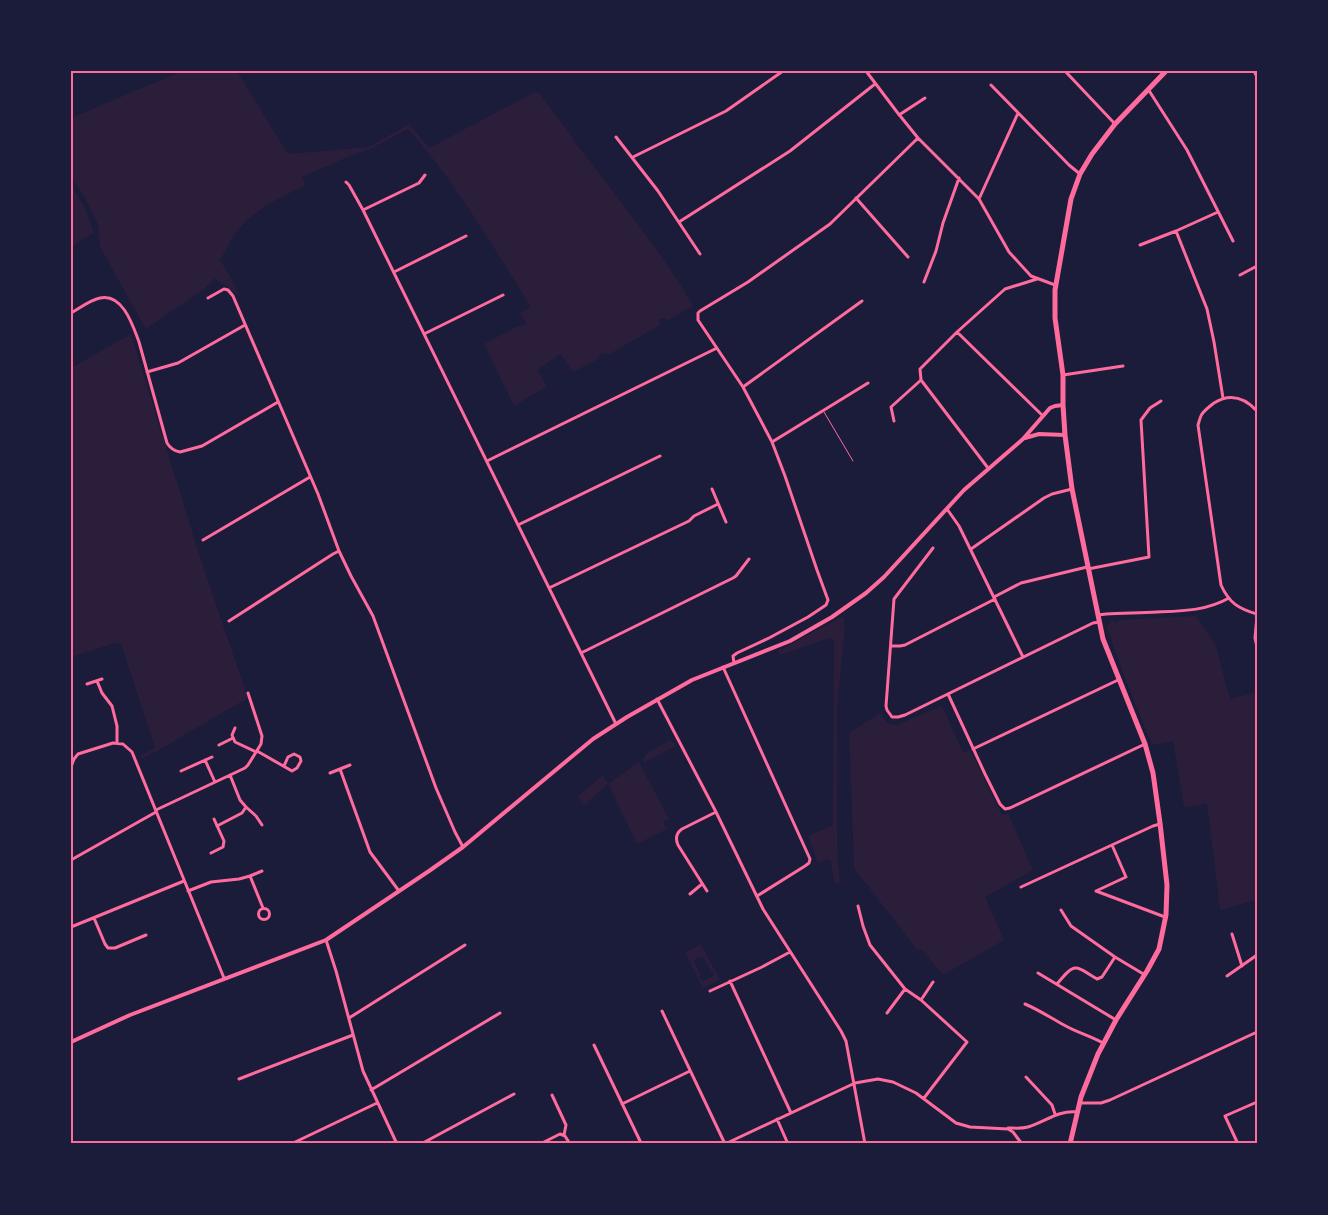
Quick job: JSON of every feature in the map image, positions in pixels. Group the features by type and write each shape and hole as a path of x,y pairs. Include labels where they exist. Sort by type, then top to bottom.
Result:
{"main road":[{"path":"1070,1144 1079,1103 1103,1043 1159,949 1166,917 1167,877 1153,772 1145,744 1106,648 1097,615 1072,489 1065,435 1063,376 1055,318 1055,285 1071,199 1080,174 1092,154 1115,124 1166,71"}],"street":[{"path":"633,157 726,111 783,71"},
{"path":"866,71 874,84 918,138 979,199 1009,252 1031,276 1055,285"},
{"path":"1065,71 1115,124"},
{"path":"1254,71 1257,77"},
{"path":"678,222 790,151 874,84"},
{"path":"991,85 1080,174"},
{"path":"1148,89 1187,150 1233,241"},
{"path":"899,115 925,98"},
{"path":"979,199 1018,113"},
{"path":"616,137 658,191 700,254"},
{"path":"734,663 733,656 737,653 784,631 819,610 828,603 828,600 772,442 743,387 699,322 698,312 748,282 824,229 918,138"},
{"path":"363,210 419,183 425,175"},
{"path":"924,282 959,178"},
{"path":"346,182 363,210 394,272 616,724"},
{"path":"856,198 908,257"},
{"path":"1140,245 1218,212"},
{"path":"1176,231 1207,309 1223,398"},
{"path":"394,272 466,236"},
{"path":"1240,275 1257,266"},
{"path":"988,468 922,380 920,369 1005,289 1038,279"},
{"path":"208,298 222,289 228,290 233,296 279,402 339,551 373,616 436,788 463,847"},
{"path":"424,334 502,296"},
{"path":"71,313 93,300 103,297 116,301 122,307 135,332 167,443 176,451 180,452 202,446 279,402"},
{"path":"743,387 862,301"},
{"path":"147,372 178,363 246,325"},
{"path":"958,332 1043,416"},
{"path":"487,462 718,348"},
{"path":"1063,376 1123,366"},
{"path":"894,421 891,407 922,380"},
{"path":"772,442 868,383"},
{"path":"1257,411 1249,403 1239,398 1223,398 1201,414 1198,425 1221,585 1224,592 1240,609 1257,615 1255,638 1257,646"},
{"path":"891,646 905,645 1021,583 1149,557 1141,420 1150,408 1161,401"},
{"path":"71,1042 130,1015 326,940 463,847 593,739 616,724 697,678 775,648 832,617 866,593 897,564 964,490 1023,439 1052,406 1063,405"},
{"path":"1023,439 1039,434 1065,435"},
{"path":"518,525 660,456"},
{"path":"203,540 310,477"},
{"path":"712,489 726,522"},
{"path":"971,549 1044,498 1072,489"},
{"path":"549,588 689,521 694,516 718,504"},
{"path":"947,509 960,526 1023,657"},
{"path":"934,548 894,599 886,706 892,716 905,715 1099,622"},
{"path":"229,621 339,551"},
{"path":"581,653 733,578 749,558"},
{"path":"1097,615 1188,611 1219,604 1229,598"},
{"path":"723,667 810,859 809,863 805,866 757,896"},
{"path":"87,684 102,679"},
{"path":"973,748 1118,680"},
{"path":"97,681 102,693 112,706 117,726 117,743"},
{"path":"71,860 156,811 245,768 261,744 262,736 248,693"},
{"path":"948,694 1000,804 1005,809 1145,744"},
{"path":"657,699 757,896 790,952 842,1031 855,1083 865,1144"},
{"path":"235,728 232,735 235,742 292,770 297,768 301,762 300,757 294,754 288,757 284,766"},
{"path":"219,745 233,738"},
{"path":"71,767 72,759 77,755 108,744 117,743 128,747 132,752 224,978"},
{"path":"182,771 212,757"},
{"path":"204,760 215,782"},
{"path":"330,773 350,766"},
{"path":"340,769 370,852 399,892"},
{"path":"230,775 240,800 262,825"},
{"path":"217,826 242,813 246,807"},
{"path":"707,891 678,845 676,837 682,829 716,812"},
{"path":"211,853 223,847 224,842 214,820"},
{"path":"1022,887 1112,844 1160,824"},
{"path":"1112,844 1126,877 1096,891 1166,917"},
{"path":"188,891 204,884 239,880 262,871"},
{"path":"250,876 263,908"},
{"path":"71,927 184,881"},
{"path":"690,894 702,884"},
{"path":"858,906 870,944 905,989 921,1000 966,1042 924,1098"},
{"path":"1060,910 1071,926 1115,957 1145,975"},
{"path":"94,918 108,948 115,948 146,935"},
{"path":"1232,934 1242,966"},
{"path":"326,940 361,1066 396,1144"},
{"path":"349,1018 465,945"},
{"path":"710,991 790,952"},
{"path":"1227,976 1257,955"},
{"path":"1057,984 1068,969 1074,968 1079,968 1097,979 1102,977 1115,957"},
{"path":"1038,973 1116,1020"},
{"path":"730,981 791,1113"},
{"path":"921,1000 933,982"},
{"path":"887,1013 905,989"},
{"path":"1026,1004 1062,1025 1084,1033 1103,1043"},
{"path":"662,1011 724,1144 855,1083 874,1079 886,1080 904,1087 924,1098 945,1116 960,1125 975,1128 1027,1127"},
{"path":"371,1090 500,1014"},
{"path":"1079,1103 1108,1101 1257,1032"},
{"path":"239,1078 353,1035"},
{"path":"594,1045 641,1143"},
{"path":"622,1104 690,1071"},
{"path":"1026,1076 1052,1104 1055,1114"},
{"path":"421,1144 514,1094"},
{"path":"552,1095 566,1125 564,1135 570,1144"},
{"path":"1238,1144 1225,1116 1257,1102"},
{"path":"291,1144 377,1103"},
{"path":"1021,1142 1018,1134 1027,1127 1055,1114 1077,1112"},
{"path":"776,1120 788,1144"},
{"path":"1004,1128 1012,1131 1021,1142"},
{"path":"540,1144 558,1134 564,1135"}],"lane":[{"path":"823,410 853,461"}],"shaded area":[{"path":"182,71 237,71 288,154 369,147 409,124 429,148 535,92 539,93 654,246 693,306 668,320 661,318 658,320 660,325 608,355 602,353 599,355 600,358 573,372 561,354 537,370 547,386 514,406 484,344 518,326 526,324 520,313 531,307 458,193 408,129 370,149 302,177 306,185 270,204 245,222 235,233 220,260 239,296 215,278 203,290 146,329 100,247 98,225 85,198 71,177 71,118"},
{"path":"71,185 85,208 94,233 71,247"},
{"path":"131,334 200,557 248,698 141,759 140,756 155,748 120,644 115,643 71,657 71,368"},
{"path":"1196,616 1216,646 1230,699 1257,692 1257,900 1220,910 1207,804 1184,807 1173,741 1152,745 1124,676 1107,627 1112,620 1116,623 1119,620"},
{"path":"841,617 844,618 845,627 837,708 837,850 840,883 836,883 834,881 831,861 827,860 818,863 808,836 833,825 834,642 832,638 829,638 780,655 778,651"},
{"path":"942,706 963,752 970,750 1002,815 1008,813 1033,870 985,897 1004,940 943,975 921,949 918,951 854,868 849,733 880,713 888,723 896,725"},
{"path":"668,741 674,742 676,746 645,762 643,759 646,754"},
{"path":"639,762 669,819 663,822 667,829 637,844 608,784"},
{"path":"603,775 608,784 584,805 577,797"},
{"path":"701,944 720,980 703,988 685,953","holes":["698,957 699,959 703,957 714,974 702,982 699,977 701,975 694,961 696,960 695,958"]}]}
